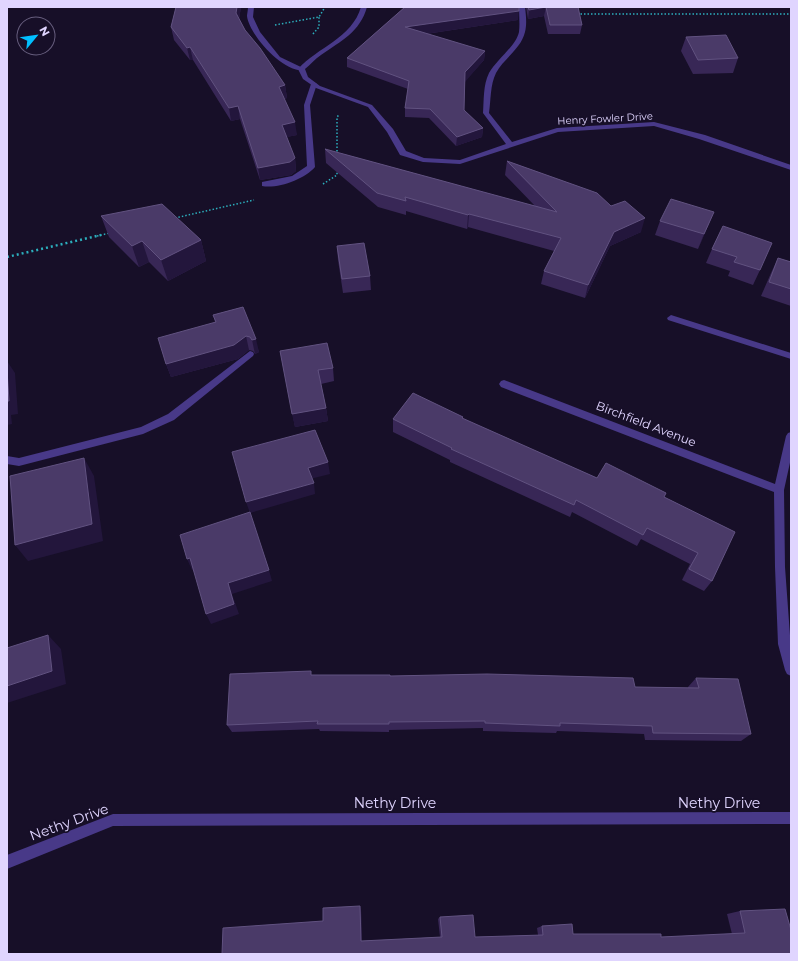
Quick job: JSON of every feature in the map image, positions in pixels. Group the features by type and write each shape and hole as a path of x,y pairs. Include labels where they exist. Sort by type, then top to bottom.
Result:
{"street":[{"path":"251,7 250,17 256,33 278,58 302,70 312,59 349,34 363,16 364,7"},
{"path":"510,144 486,113 492,76 499,62 518,44 521,38 523,24 522,7"},
{"name":"Henry Fowler Drive","path":"302,70 305,78 318,87 370,106 390,131 403,153 423,160 460,162 510,144 556,130 654,124 702,137 791,168"},
{"path":"264,184 291,180 303,175 311,167 307,105 314,84"},
{"path":"671,318 791,356"},
{"path":"7,460 18,462 143,430 172,416 250,354"},
{"name":"Birchfield Avenue","path":"504,384 779,490"},
{"path":"791,436 779,490 780,567 784,644 791,670"},
{"name":"Nethy Drive","path":"7,862 113,820 791,818"}],"path":[{"path":"255,30 319,17 325,7"},
{"path":"570,14 791,14"},
{"path":"337,160 337,116 349,99"},
{"path":"318,185 326,183 337,174 337,167"},
{"path":"170,219 256,199"},
{"path":"7,257 116,232"}],"building":[{"path":"176,7 237,7 236,13 245,30 260,48 285,85 279,87 295,122 282,125 295,158 290,162 258,168 238,106 229,108 190,47 187,48 171,27"},
{"path":"405,7 519,7 519,11 405,27 485,51 465,72 464,110 483,128 457,137 430,109 405,108 409,81 347,58"},
{"path":"528,7 546,7 529,10"},
{"path":"546,7 578,7 582,25 550,25"},
{"path":"726,35 738,58 698,60 686,37"},
{"path":"325,149 557,212 507,161 597,193 611,206 625,201 645,218 614,232 588,285 544,271 561,238 469,214 468,215 405,197 406,201 377,193"},
{"path":"671,199 714,212 704,234 660,221"},
{"path":"162,204 201,240 161,260 142,241 132,246 101,216"},
{"path":"723,226 772,243 760,270 734,262 737,257 712,249"},
{"path":"364,243 370,276 342,279 337,246"},
{"path":"778,258 791,262 791,289 769,282"},
{"path":"243,307 256,339 252,340 250,337 246,336 234,345 166,364 158,338 216,322 213,315"},
{"path":"327,343 333,368 318,370 326,408 292,414 280,351"},
{"path":"7,370 9,401 7,401"},
{"path":"413,393 463,417 462,418 597,478 606,463 666,493 664,497 735,532 712,581 689,569 698,553 647,528 643,535 576,500 574,505 451,449 452,448 393,419"},
{"path":"315,430 328,462 308,468 314,483 246,502 232,452"},
{"path":"84,458 92,524 15,545 10,476"},
{"path":"250,512 269,570 228,583 234,604 206,614 190,558 187,559 180,535"},
{"path":"48,635 52,671 7,686 7,648"},
{"path":"311,671 311,675 390,676 487,674 633,678 635,687 699,688 696,678 738,679 751,734 653,733 652,726 560,723 560,726 485,723 485,721 389,722 389,724 317,724 318,721 227,725 230,674"},
{"path":"360,906 361,941 442,937 440,917 473,915 475,937 543,935 542,926 572,924 573,934 661,934 661,937 745,933 740,911 785,909 791,930 791,954 222,954 223,928 323,921 323,908"}]}
